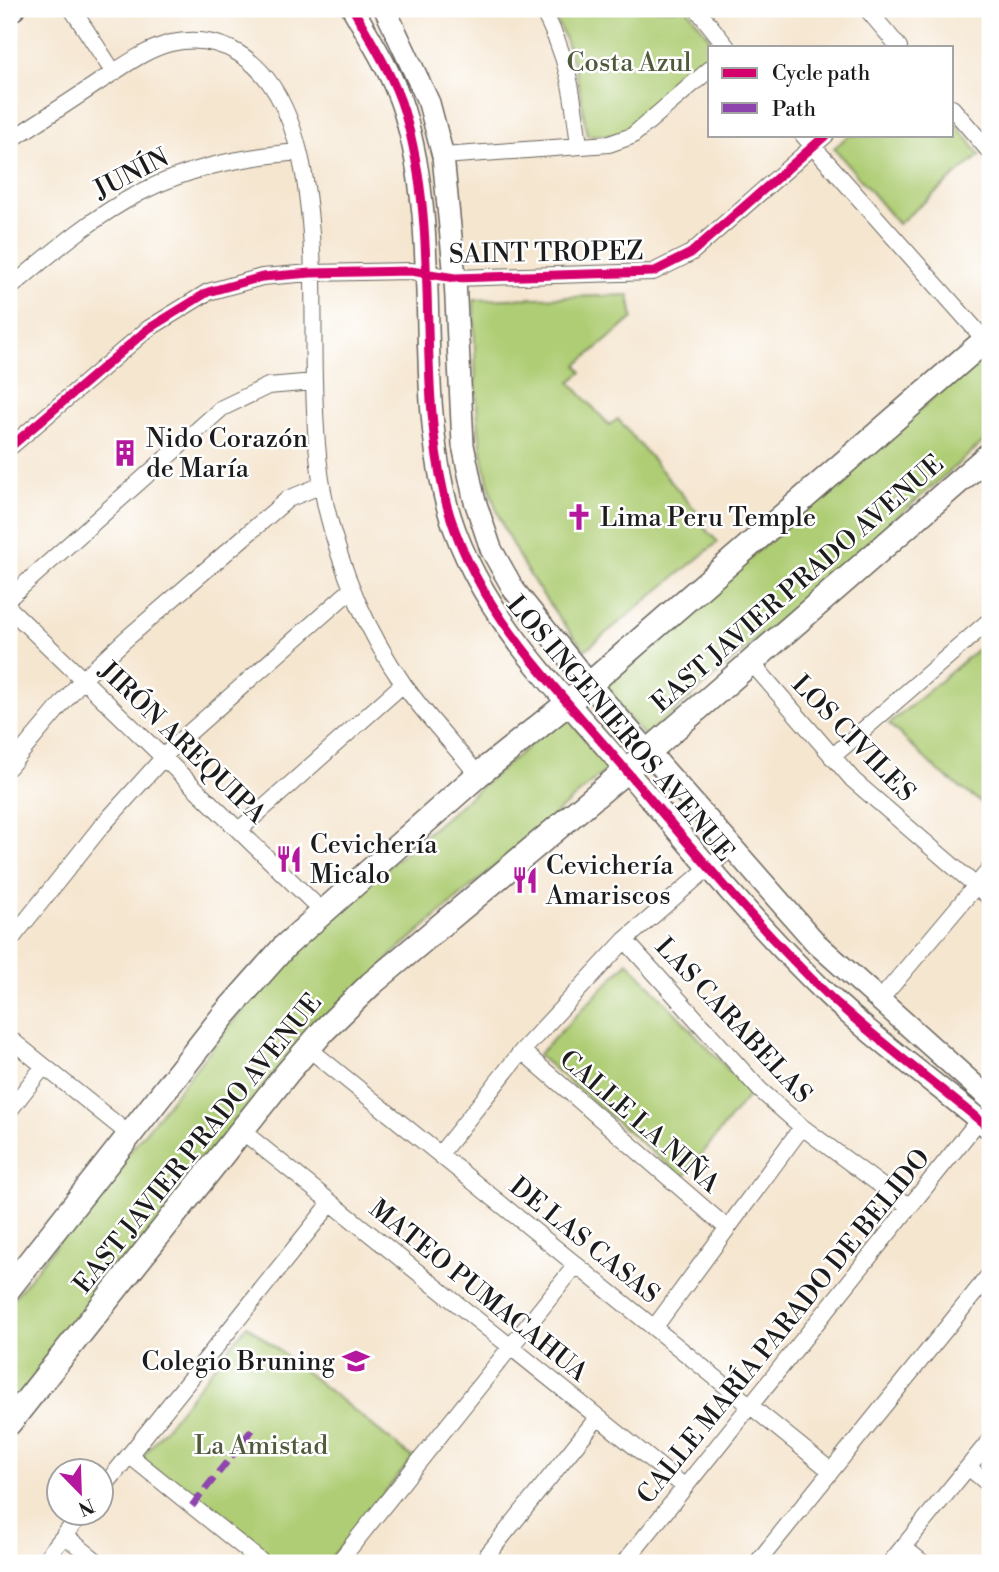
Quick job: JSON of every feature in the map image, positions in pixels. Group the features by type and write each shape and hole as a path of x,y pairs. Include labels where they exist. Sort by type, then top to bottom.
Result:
{"main road":[{"path":"9,1288 242,993 322,911 478,775 568,704 988,338"},
{"name":"EAST JAVIER PRADO AVENUE","path":"9,1423 308,1048 370,984 649,752 990,454"}],"street":[{"path":"9,12 14,9"},
{"path":"72,9 114,73"},
{"name":"LOS INGENIEROS AVENUE","path":"353,9 386,66 404,109 417,162 428,273 434,430 445,500 488,603 568,704 828,995 985,1124"},
{"name":"LOS INGENIEROS AVENUE","path":"385,9 429,103 443,156 455,278 463,445 474,498 491,549 514,590 590,685 828,955 990,1099"},
{"path":"542,9 559,40 572,82 579,146"},
{"path":"697,9 726,46"},
{"path":"867,9 899,46"},
{"path":"9,141 151,50 174,42 208,42 231,50 250,62 267,82 287,117 299,152 309,202 314,382 321,485 333,533 352,589 377,641 403,684 478,775"},
{"path":"443,156 609,144 632,136 708,71"},
{"path":"954,110 990,152"},
{"path":"814,138 988,338"},
{"name":"SAINT TROPEZ","path":"10,444 148,329 181,306 208,292 242,281 311,273 428,273 455,278 653,272 691,253 814,138"},
{"name":"JUNÍN","path":"9,289 102,214 150,186 216,162 299,152"},
{"path":"9,598 222,408 268,386 314,382"},
{"path":"10,762 82,680 288,499 321,485"},
{"path":"9,942 100,828 163,757 352,589"},
{"name":"JIRÓN AREQUIPA","path":"9,608 322,911"},
{"path":"832,757 990,620"},
{"name":"LOS CIVILES","path":"751,662 865,792 990,898"},
{"path":"239,830 403,684"},
{"path":"440,1154 522,1051 625,940 731,848"},
{"path":"879,1001 990,869"},
{"name":"LAS CARABELAS","path":"625,940 760,1090 802,1126 910,1207"},
{"path":"9,1038 130,1135"},
{"name":"DE LAS CASAS","path":"308,1048 831,1471"},
{"name":"CALLE LA NIÑA","path":"522,1051 727,1228"},
{"path":"9,1111 44,1066"},
{"name":"CALLE MARÍA PARADO DE BELIDO","path":"624,1563 910,1207 985,1124"},
{"path":"654,1328 802,1126"},
{"name":"MATEO PUMACAHUA","path":"242,1131 685,1487"},
{"path":"116,1471 331,1203"},
{"path":"338,1563 576,1265"},
{"path":"766,1560 831,1471 990,1274"},
{"path":"481,1563 598,1417"},
{"path":"890,1563 990,1440"},
{"path":"129,1455 263,1563"},
{"path":"968,1467 990,1485"},
{"path":"42,1563 72,1526"},
{"path":"64,1535 99,1563"},
{"path":"903,1547 923,1563"}],"green space":[{"name":"Costa Azul","path":"550,9 687,9 716,46 708,46 708,63 633,130 612,135 587,135 579,85 558,24"},
{"path":"954,122 980,155 898,224 834,148 848,136 954,136"},
{"path":"629,295 633,318 577,365 582,372 570,382 609,425 618,419 707,524 704,528 718,542 585,650 530,575 511,543 493,499 481,444 478,415 474,300"},
{"path":"990,348 990,436 645,737 602,687"},
{"path":"990,639 990,809 939,772 889,724"},
{"path":"565,715 610,767 394,953 9,1409 9,1304 230,1025 320,925"},
{"path":"628,962 750,1093 683,1178 538,1055"},
{"name":"La Amistad","path":"247,1325 413,1458 327,1563 275,1563 141,1459"}],"marked path":[{"path":"192,1506 252,1430"}],"cycle path":[{"path":"353,9 394,85 404,111 415,158 426,254 431,399 436,447 444,494 455,531 470,566 510,631 557,691 771,936 847,1013 990,1129"},
{"path":"9,448 148,329 208,292 262,277 311,273 411,271 455,278 653,272 691,253 825,136"}],"place":[{"name":"Nido Corazón de María","path":"125,453"},
{"name":"Lima Peru Temple","path":"579,517"},
{"name":"Cevichería Micalo","path":"289,859"},
{"name":"Cevichería Amariscos","path":"525,880"},
{"name":"Colegio Bruning","path":"356,1361"}]}
